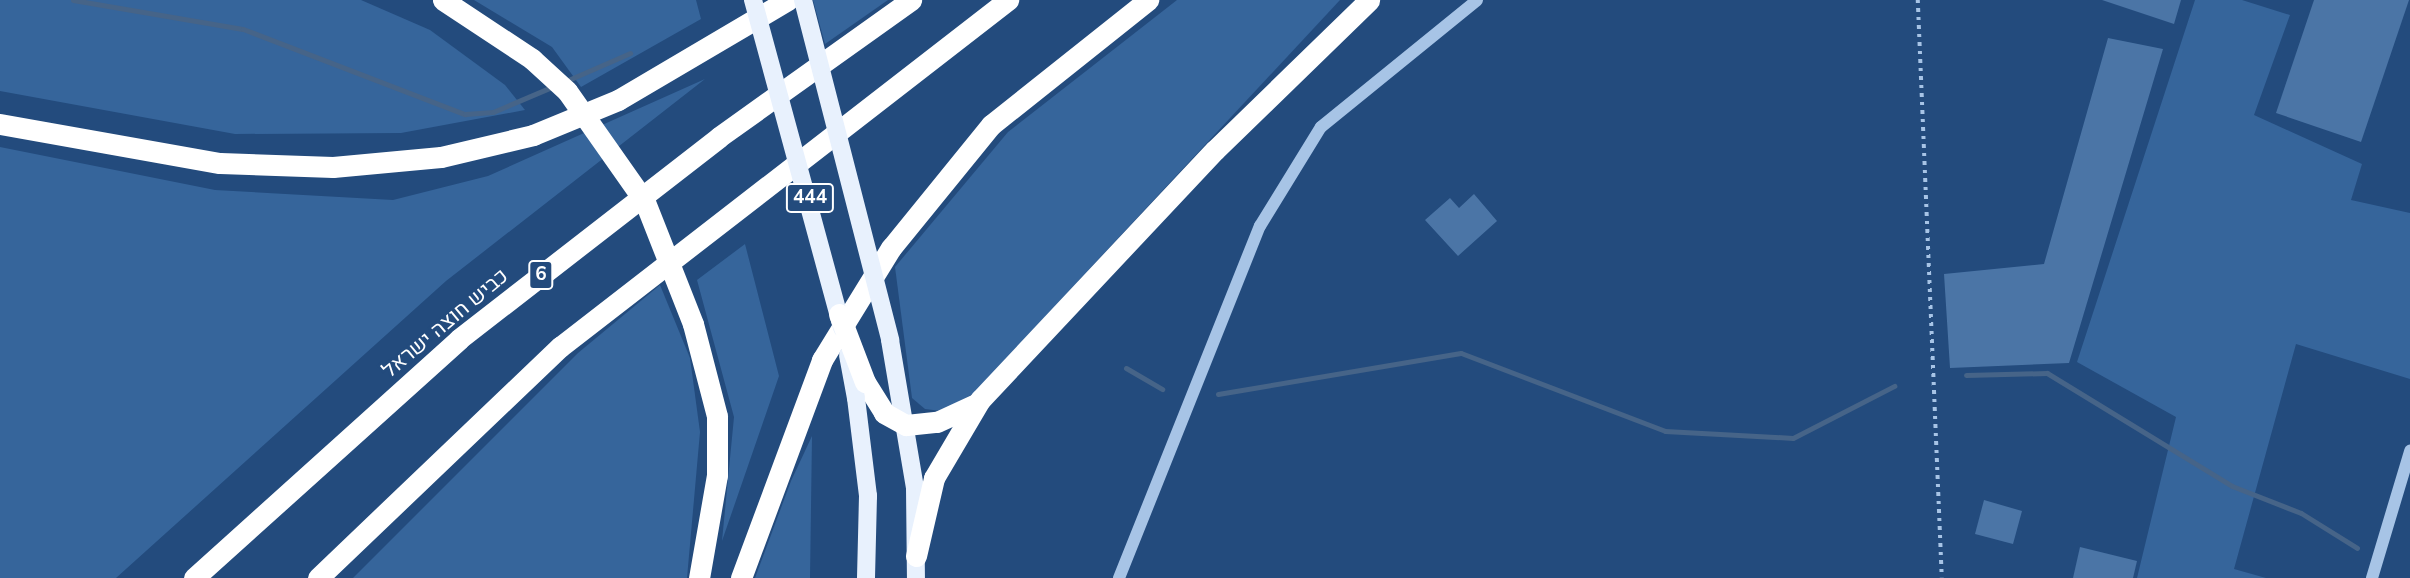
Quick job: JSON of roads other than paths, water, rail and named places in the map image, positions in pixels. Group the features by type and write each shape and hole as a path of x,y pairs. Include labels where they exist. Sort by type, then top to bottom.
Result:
{"highway":[{"path":"443,0 532,58 567,91 645,202 693,324 716,416 718,475 699,578"},
{"path":"0,124 220,163 333,167 441,157 533,135 618,100 788,0"},
{"name":"כביש חוצה ישראל","path":"194,578 459,339 719,136 911,0"},
{"path":"318,578 561,347 1008,0"},
{"path":"741,578 822,360 891,248 991,125 1148,0"},
{"path":"916,556 934,478 980,400 1215,150 1369,0"},
{"path":"839,314 861,390 884,413 906,425 937,422 980,400"}],"main road":[{"name":"444","path":"753,0 839,314"},
{"name":"444","path":"803,0 890,340 906,425 916,578"},
{"path":"861,390 868,496 866,578"}],"street":[{"path":"1119,578 1167,444 1273,204 1321,127 1477,0"},
{"path":"2372,578 2410,451"}],"waterway":[{"path":"73,0 243,29 465,114 493,112 554,86"},
{"path":"566,81 630,53"},
{"path":"1218,394 1461,353 1665,431 1793,438 1894,386"},
{"path":"1126,368 1162,389"},
{"path":"1966,375 2047,373 2232,486 2301,513 2357,548"}]}
